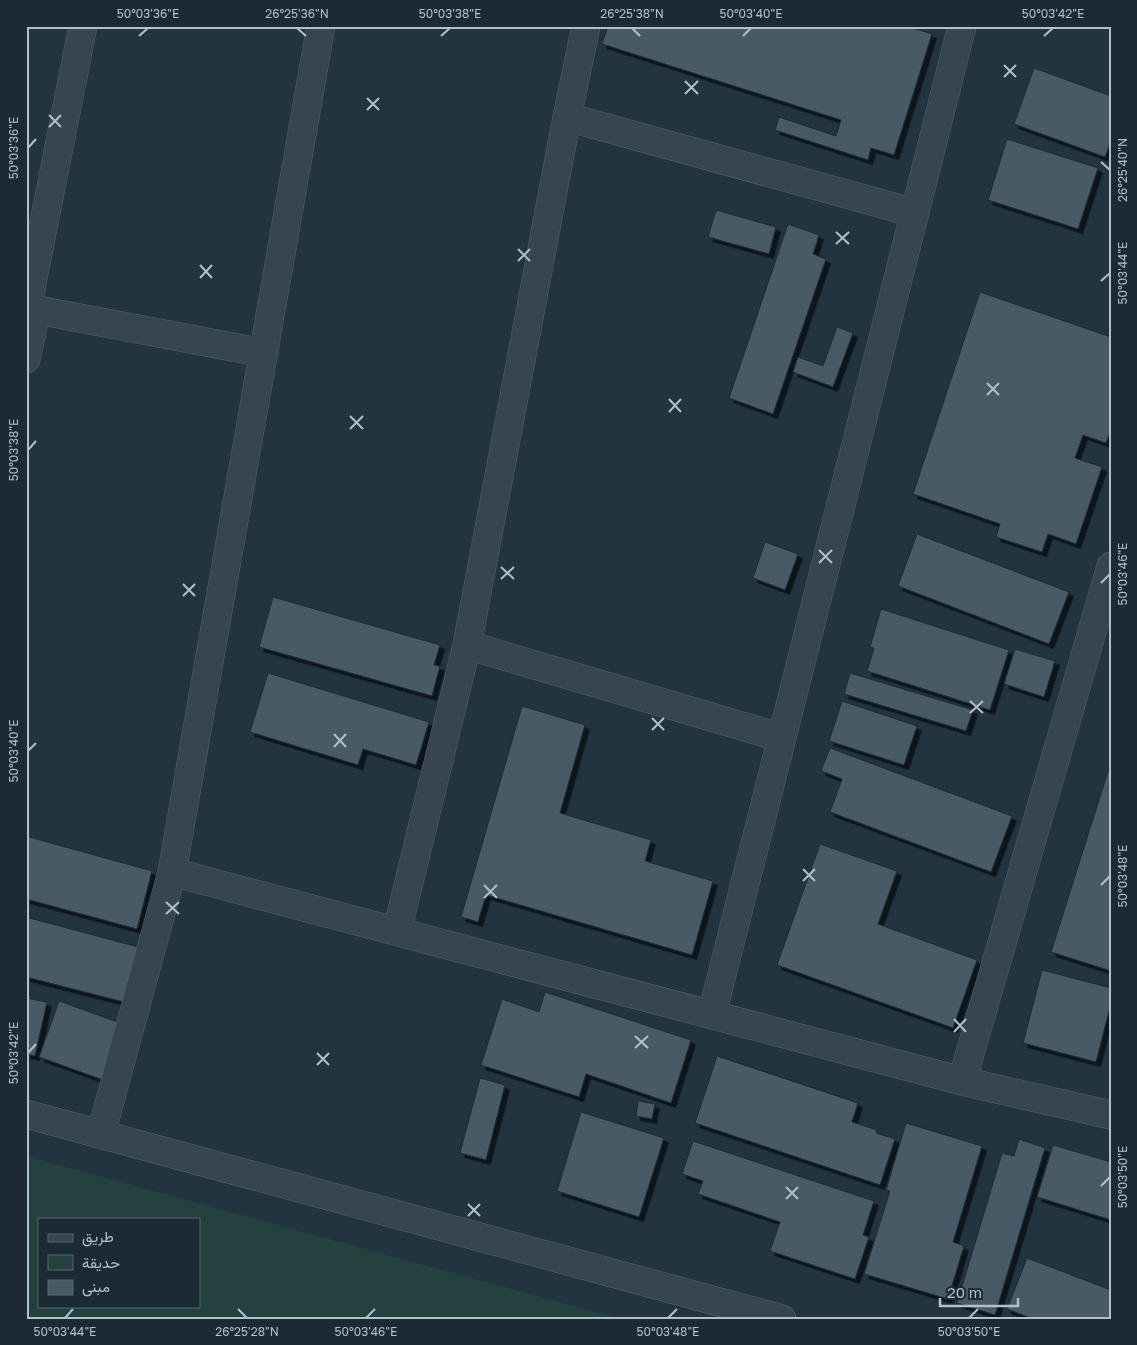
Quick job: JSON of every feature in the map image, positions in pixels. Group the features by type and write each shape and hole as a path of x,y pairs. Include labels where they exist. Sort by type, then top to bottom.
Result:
{"street":[{"path":"26,359 31,312 83,26"},
{"path":"101,1134 172,872 321,26"},
{"path":"397,931 467,645 567,116 586,26"},
{"path":"712,1014 962,26"},
{"path":"567,116 915,212"},
{"path":"31,312 263,356"},
{"path":"962,1080 1111,566"},
{"path":"467,645 782,738"},
{"path":"172,872 962,1080 1111,1115"},
{"path":"26,1114 782,1319"}],"green space":[{"path":"26,1156 621,1319 26,1319"}],"building":[{"path":"608,26 907,26 932,34 894,155 871,148 868,160 775,130 779,117 836,136 841,120 602,44"},
{"path":"1034,68 1111,96 1111,141 1105,157 1014,124"},
{"path":"1007,139 1098,168 1078,229 988,200"},
{"path":"716,210 776,227 769,254 708,237"},
{"path":"788,224 819,235 813,254 826,259 773,414 729,398"},
{"path":"980,292 1111,337 1111,430 1106,443 1083,435 1075,458 1102,467 1076,544 1048,534 1042,552 996,537 1000,524 913,494"},
{"path":"837,327 853,333 833,387 793,372 798,357 823,366"},
{"path":"917,534 1069,592 1049,644 898,586"},
{"path":"765,542 798,554 785,590 753,578"},
{"path":"273,597 440,645 434,665 440,666 432,696 259,647"},
{"path":"881,609 1009,650 990,710 867,671 874,648 870,647"},
{"path":"1015,649 1055,661 1044,697 1004,684"},
{"path":"268,673 429,722 416,765 363,749 358,765 250,732"},
{"path":"850,673 973,710 966,731 844,694"},
{"path":"842,701 917,726 904,765 829,741"},
{"path":"522,706 585,725 560,813 651,840 645,861 713,881 692,955 486,895 478,922 461,917"},
{"path":"830,748 1012,816 991,872 830,812 842,779 821,771"},
{"path":"1111,762 1111,971 1051,952"},
{"path":"26,836 152,871 137,929 26,899"},
{"path":"820,844 897,871 878,924 977,960 953,1028 777,965"},
{"path":"26,917 138,947 124,1002 26,977"},
{"path":"1042,970 1111,988 1111,1003 1096,1062 1023,1043"},
{"path":"545,992 691,1040 671,1103 586,1074 579,1097 481,1065 502,999 539,1012"},
{"path":"26,998 47,1002 35,1056 26,1054"},
{"path":"59,1001 126,1025 106,1081 39,1057"},
{"path":"717,1056 858,1103 852,1122 877,1130 876,1133 895,1139 880,1185 695,1123"},
{"path":"480,1078 505,1085 486,1160 460,1153"},
{"path":"638,1101 655,1104 652,1119 636,1116"},
{"path":"581,1112 664,1138 639,1217 557,1191"},
{"path":"906,1123 982,1146 953,1242 964,1246 948,1299 864,1274 890,1191 886,1190"},
{"path":"1019,1139 1045,1148 995,1315 957,1303 1002,1153 1014,1156"},
{"path":"693,1141 874,1201 863,1235 869,1237 855,1279 770,1251 780,1222 698,1194 703,1181 682,1174"},
{"path":"1053,1145 1111,1162 1111,1220 1037,1197"},
{"path":"1027,1258 1111,1290 1111,1319 1033,1319 1007,1309"}]}
